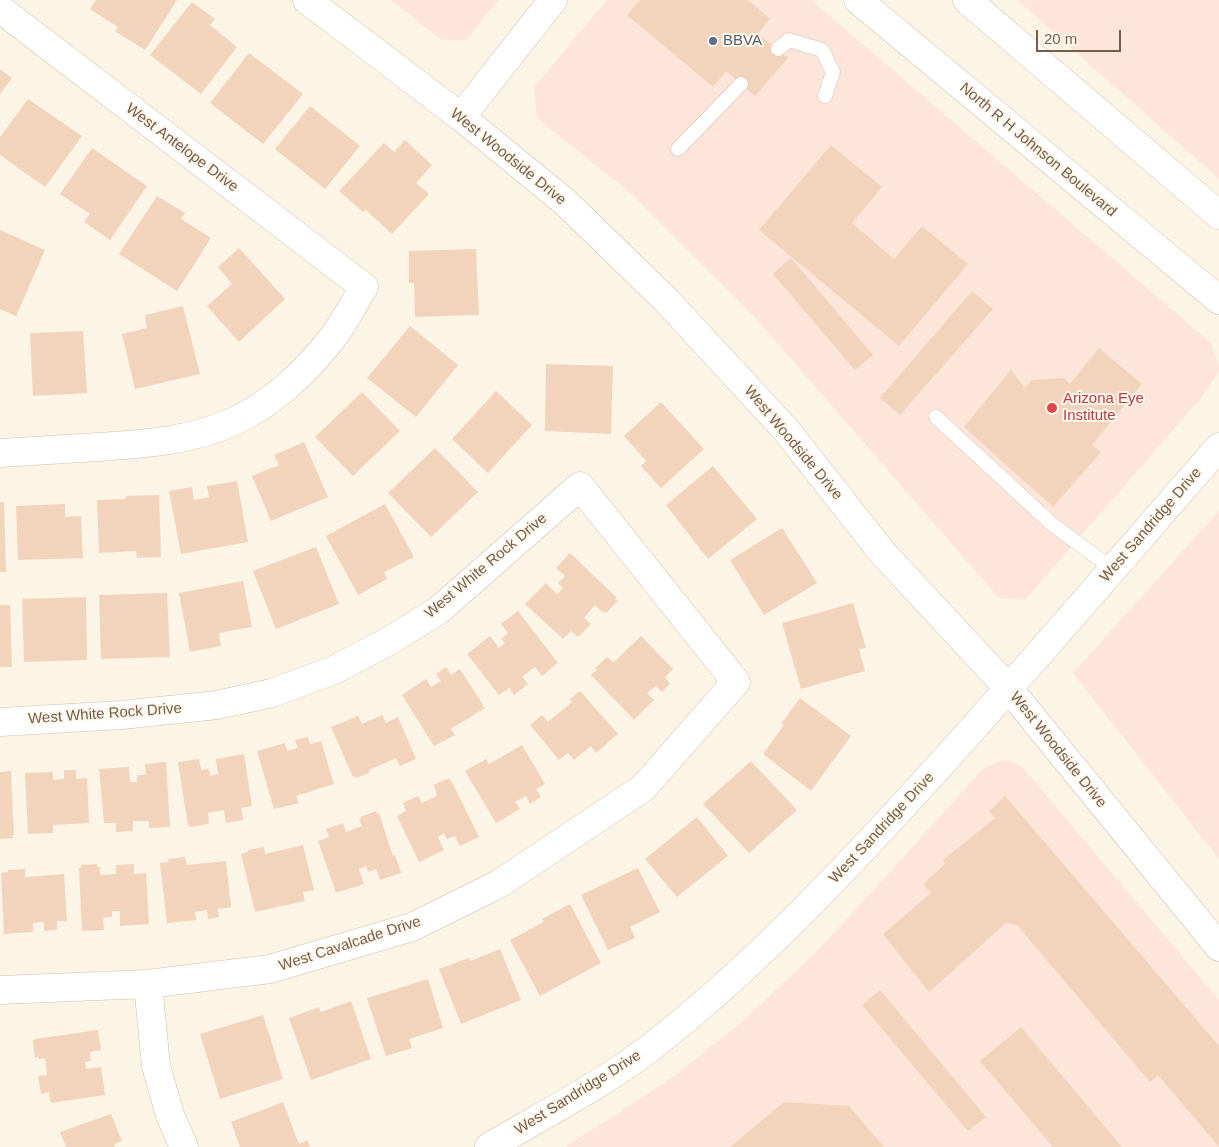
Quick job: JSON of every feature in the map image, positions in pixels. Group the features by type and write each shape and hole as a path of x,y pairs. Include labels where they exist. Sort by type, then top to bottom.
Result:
{"street":[{"name":"West Woodside Drive","path":"307,0 460,117 565,202 667,301 786,430 881,551 1009,689 1219,947"},
{"path":"460,117 553,0"},
{"name":"North R H Johnson Boulevard","path":"858,0 1219,300"},
{"path":"966,0 1219,215"},
{"name":"West Antelope Drive","path":"0,9 364,287 331,341 313,361 293,381 271,398 235,421 201,434 156,443 0,453"},
{"name":"West Sandridge Drive","path":"489,1147 600,1082 648,1049 726,986 767,948 861,853 1009,689 1219,447"},
{"name":"West White Rock Drive","path":"0,722 122,714 217,705 272,693 334,670 389,642 439,610 580,486 736,682"},
{"name":"West Cavalcade Drive","path":"0,990 148,984 270,969 412,927 499,884 643,788 736,682"},
{"path":"148,984 156,1066 170,1115 184,1147"}],"lane":[{"path":"778,49 789,40 822,50 833,72 825,96"},
{"path":"678,149 741,84"},
{"path":"936,417 1054,525 1113,569"}],"shaded area":[{"path":"391,0 498,0 466,40 442,40"},
{"path":"607,0 811,0 1211,343 1219,371 1201,398 1025,600 999,598 760,323 633,195 537,118 534,87"},
{"path":"1017,0 1219,0 1219,179"},
{"path":"1219,511 1219,859 1073,673"},
{"path":"999,761 1011,761 1024,769 1219,1000 1219,1147 565,1147 672,1078 742,1022 814,954 983,769"}],"building":[{"path":"96,0 177,0 145,50 115,31 118,27 90,9"},
{"name":"BBVA","path":"640,0 748,0 770,19 758,34 788,58 755,96 726,71 713,87 627,15"},
{"path":"192,2 215,19 210,25 237,47 201,94 150,55"},
{"path":"249,53 303,94 263,144 210,103"},
{"path":"0,69 12,78 0,94"},
{"path":"28,99 82,136 45,187 0,155 0,137"},
{"path":"310,106 360,146 325,189 275,149"},
{"path":"405,140 432,165 416,183 429,194 392,234 366,210 363,212 339,191 384,143 394,152"},
{"path":"831,145 882,187 852,223 894,259 922,226 968,264 899,346 759,230"},
{"path":"92,148 147,186 110,240 84,222 90,214 60,194"},
{"path":"157,196 185,213 181,219 211,238 177,291 119,254"},
{"path":"0,230 45,250 16,316 0,309"},
{"path":"239,248 285,299 239,342 207,306 232,284 218,267"},
{"path":"476,249 479,315 415,317 414,283 409,283 409,251"},
{"path":"791,258 873,355 855,370 773,274"},
{"path":"972,291 993,309 900,415 880,398"},
{"path":"183,306 200,374 135,389 122,334 147,328 145,315"},
{"path":"410,326 458,365 416,417 367,378"},
{"path":"83,331 87,393 33,396 30,333"},
{"name":"Arizona Eye Institute","path":"1099,348 1142,384 1092,445 1101,452 1053,507 964,427 1011,370 1025,388 1032,380 1064,378 1070,384"},
{"path":"546,364 613,366 611,434 545,431"},
{"path":"496,391 532,425 488,473 452,439"},
{"path":"362,392 400,431 353,476 315,437"},
{"path":"661,402 704,449 661,488 641,466 646,461 624,436"},
{"path":"304,442 328,497 271,521 252,476 279,465 274,455"},
{"path":"435,448 478,492 431,537 388,493"},
{"path":"713,466 757,519 708,559 666,505"},
{"path":"237,481 248,542 181,554 169,491 192,487 194,500 209,497 207,486"},
{"path":"159,495 161,557 137,558 136,551 99,553 97,500 126,499 126,496"},
{"path":"0,502 4,502 6,572 0,572"},
{"path":"65,504 65,517 81,516 83,558 18,560 16,506"},
{"path":"385,504 414,557 384,572 387,579 358,595 326,536"},
{"path":"782,528 817,583 764,615 730,560"},
{"path":"316,547 339,604 276,629 253,571"},
{"path":"570,553 618,601 606,613 604,611 603,613 595,605 584,618 591,624 578,637 571,631 563,639 525,604 546,583 557,594 563,588 558,583 565,576 556,568"},
{"path":"243,581 252,627 219,633 221,646 190,652 179,593"},
{"path":"167,593 170,657 101,659 99,595"},
{"path":"86,597 87,660 24,662 22,599"},
{"path":"853,603 866,648 859,649 865,671 801,689 782,623"},
{"path":"0,605 10,605 12,667 0,667"},
{"path":"518,611 558,663 542,676 535,667 522,677 528,684 514,695 509,688 499,695 467,654 490,636 499,648 505,643 501,639 508,633 501,624"},
{"path":"641,636 673,669 665,677 670,684 662,692 656,686 647,693 654,700 634,720 591,675 597,670 595,668 607,657 614,662"},
{"path":"446,667 451,675 460,669 485,708 451,729 455,735 434,746 402,695 426,679 431,687 441,681 436,674"},
{"path":"580,691 618,734 596,753 591,746 574,760 568,753 559,760 530,725 542,715 548,722 572,702 570,699"},
{"path":"800,698 851,736 811,791 763,754 784,725 781,724"},
{"path":"382,715 386,723 398,717 416,759 400,766 396,758 369,770 370,772 356,778 355,776 353,777 331,727 358,716 362,724"},
{"path":"308,737 310,744 321,741 334,784 296,796 299,803 274,809 257,751 285,743 287,751 298,748 295,740"},
{"path":"522,745 545,784 536,789 541,797 530,804 526,796 515,802 520,809 496,823 465,771 486,759 489,764"},
{"path":"244,754 252,806 241,808 243,820 226,823 224,810 208,813 208,824 188,826 178,762 199,759 201,770 209,769 210,776 218,774 216,759"},
{"path":"751,761 797,810 749,853 703,804"},
{"path":"166,762 170,827 149,828 149,821 133,821 133,831 116,832 116,823 104,823 99,769 129,767 130,782 137,782 137,775 146,775 145,764"},
{"path":"64,770 76,770 76,779 87,778 89,823 53,825 53,833 28,834 25,773 53,772 53,780 64,779"},
{"path":"11,771 14,835 12,835 13,838 0,839 0,772"},
{"path":"449,778 479,837 460,846 455,836 447,839 444,833 438,837 444,850 419,862 397,816 406,811 403,803 418,796 422,803 437,796 434,785"},
{"path":"1005,796 1219,1046 1219,1147 1158,1075 1150,1082 1017,925 1006,923 929,992 883,934 931,893 923,884 945,864 943,860 995,818 989,811"},
{"path":"376,811 377,814 379,813 393,856 395,855 401,873 380,880 376,869 368,872 366,866 359,869 364,884 336,893 318,841 329,837 326,829 343,823 346,832 362,826 359,820 361,819 360,817"},
{"path":"697,817 728,856 677,897 645,859"},
{"path":"303,845 314,890 303,892 305,901 255,912 241,854 248,852 248,850 264,847 265,854"},
{"path":"185,857 187,865 226,861 231,907 218,909 219,917 208,919 207,910 195,912 196,920 167,923 160,863 169,862 168,859"},
{"path":"97,864 97,867 100,867 100,875 116,874 116,865 134,864 134,874 146,873 149,924 120,926 120,911 112,911 112,917 103,918 104,930 82,931 79,868 81,868 81,865"},
{"path":"638,868 660,912 630,927 635,938 608,950 581,895"},
{"path":"25,869 25,877 64,874 67,921 57,921 57,930 44,931 44,922 33,923 33,932 4,934 1,873 8,872 8,870"},
{"path":"570,904 601,963 540,996 510,940 544,922 542,919"},
{"path":"500,949 521,1000 461,1024 439,969 469,958 470,961"},
{"path":"428,979 443,1028 409,1039 412,1048 386,1056 367,998"},
{"path":"880,990 986,1117 968,1131 862,1005"},
{"path":"351,1001 371,1059 311,1080 289,1018 319,1007 321,1012"},
{"path":"263,1015 283,1079 220,1099 200,1034"},
{"path":"1021,1027 1122,1147 1053,1147 980,1061"},
{"path":"98,1030 101,1050 90,1052 91,1061 85,1062 86,1069 101,1067 105,1095 51,1103 49,1092 41,1094 38,1076 47,1075 45,1058 35,1058 33,1041 35,1039"},
{"path":"283,1102 299,1144 307,1140 310,1147 240,1147 231,1122"},
{"path":"784,1102 849,1106 884,1147 730,1147"},
{"path":"111,1114 122,1141 114,1144 115,1147 66,1147 60,1132"}],"place":[{"name":"BBVA","path":"713,41"},
{"name":"Arizona Eye Institute","path":"1052,408"}]}
